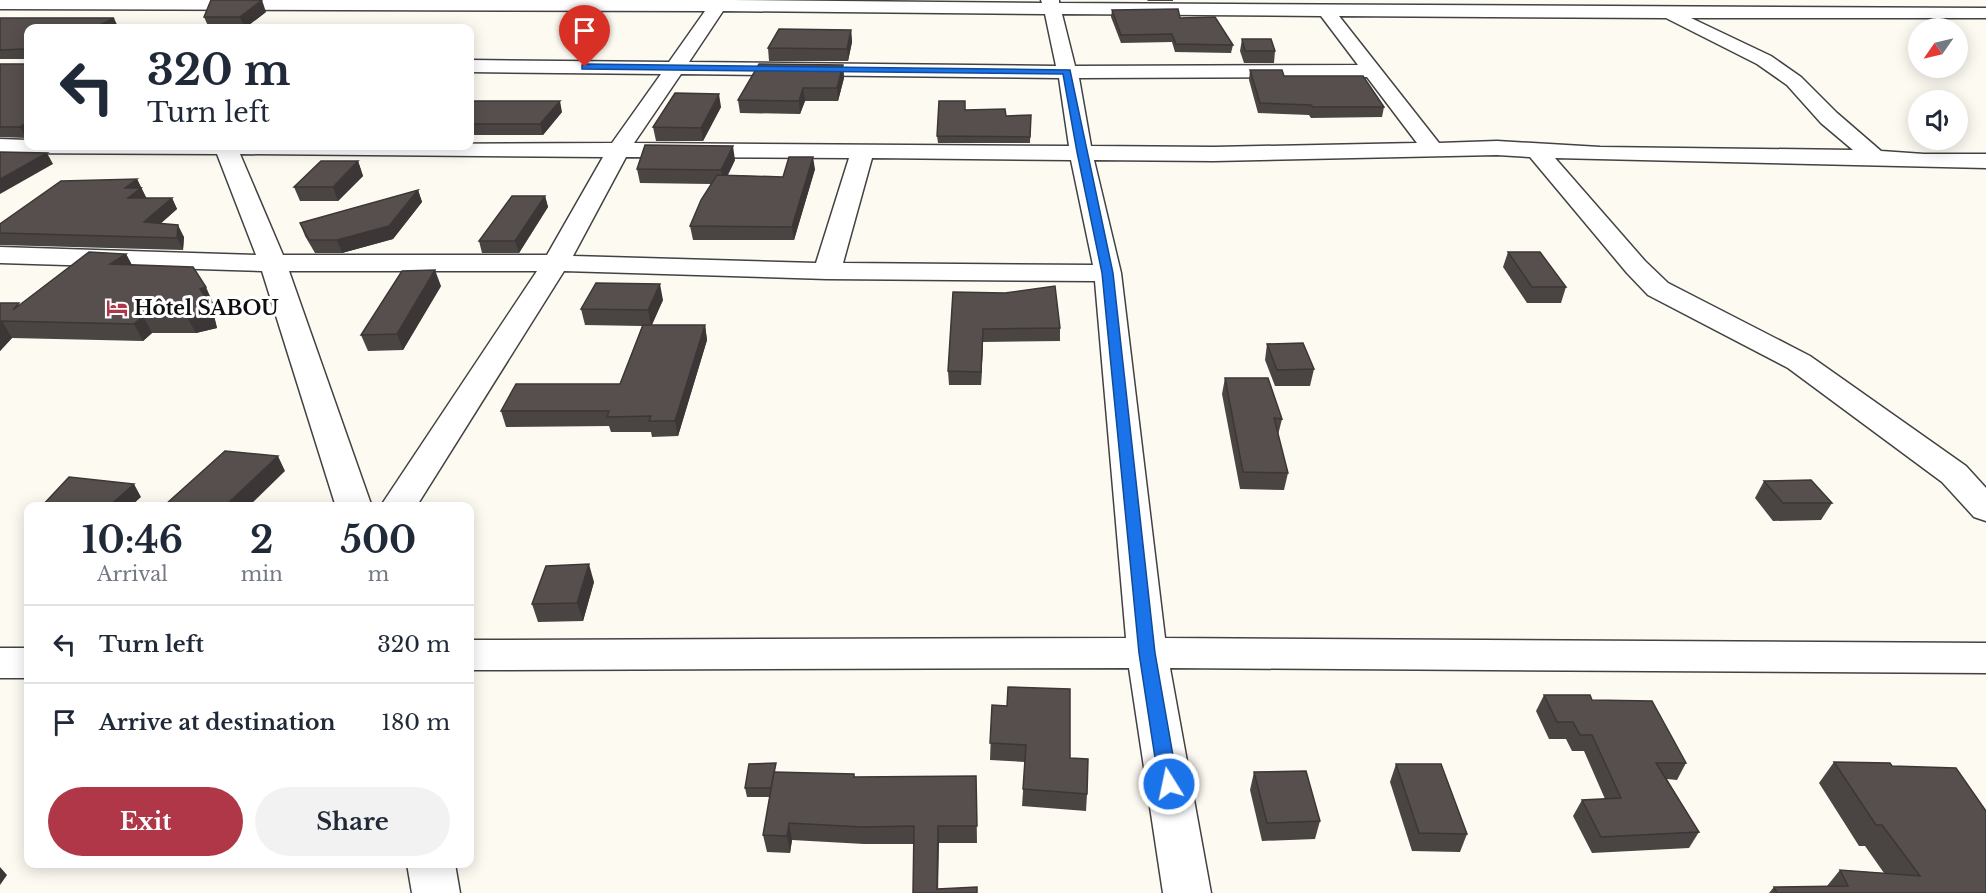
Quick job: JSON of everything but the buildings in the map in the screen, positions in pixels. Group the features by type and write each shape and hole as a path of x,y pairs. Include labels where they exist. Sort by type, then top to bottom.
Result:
{"street":[{"path":"1638,0 1764,60 1794,81 1829,118 1875,157"},
{"path":"0,4 158,2 1051,4 1666,13 1986,13"},
{"path":"158,2 168,19"},
{"path":"401,502 556,263 620,149 720,3"},
{"path":"1051,4 1108,273 1147,653 1187,893"},
{"path":"1324,9 1432,148"},
{"path":"474,66 1067,72 1372,71"},
{"path":"0,146 24,146"},
{"path":"474,148 1214,154 1497,148 1600,154 1875,157 1924,161 1986,161"},
{"path":"227,150 273,263 352,502"},
{"path":"828,271 863,150"},
{"path":"1537,151 1636,267 1658,289 1799,362 1954,474 1986,509"},
{"path":"1924,161 1986,179"},
{"path":"0,255 273,263 556,263 828,271 1108,273"},
{"path":"474,654 1147,653 1986,658"},
{"path":"0,663 24,663"},
{"path":"432,868 436,893"}],"place":[{"name":"Hôtel SABOU","path":"117,308"}],"route":[{"path":"585,67 1067,72 1081,152 1108,273 1147,653 1169,784"}]}
